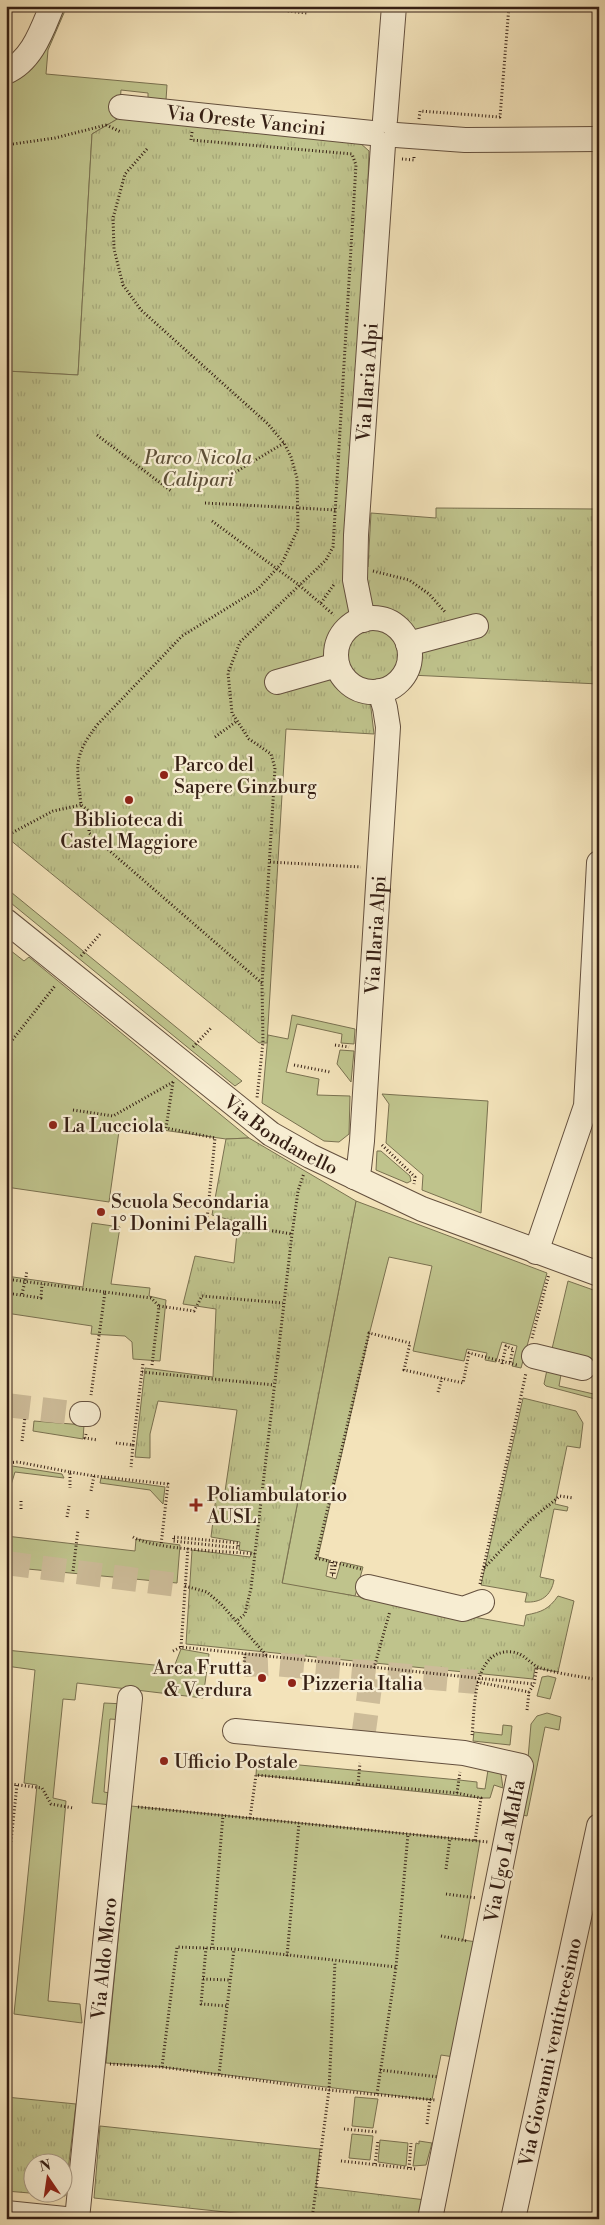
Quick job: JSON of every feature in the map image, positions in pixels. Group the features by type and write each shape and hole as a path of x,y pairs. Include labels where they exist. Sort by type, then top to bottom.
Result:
{"street":[{"path":"6,72 22,62 34,46 52,6"},
{"name":"Via Ilaria Alpi","path":"363,620 356,570 391,132 394,6"},
{"name":"Via Oreste Vancini","path":"122,107 465,140 599,139"},
{"path":"363,620 385,620 400,630 408,644 409,665 405,674 394,685 380,692 366,692 353,687 343,677 337,665 338,642 348,628 363,620"},
{"path":"408,644 476,626"},
{"path":"277,682 337,665"},
{"name":"Via Ilaria Alpi","path":"354,1177 360,1168 388,726 380,692"},
{"path":"543,1260 586,1106 595,983 599,863"},
{"name":"Via Bondanello","path":"6,920 254,1122 310,1156 422,1209 543,1260 599,1274"},
{"path":"528,1359 583,1368"},
{"path":"369,1578 394,1593 463,1609 480,1595"},
{"name":"Via Aldo Moro","path":"77,2219 130,1698"},
{"name":"Via Ugo La Malfa","path":"235,1731 464,1753 521,1766 430,2219"},
{"name":"Via Giovanni ventitreesimo","path":"513,2219 599,1826"},
{"path":"8,2215 65,2219"}],"path":[{"path":"286,6 286,11 307,13 308,6"},
{"path":"391,132 420,111 500,117 509,6"},
{"path":"6,145 54,138 106,125"},
{"path":"191,140 352,154 356,166 333,547 326,560 240,642 228,673 232,713 249,739 271,754 275,768 262,984 262,1042 256,1107"},
{"path":"148,149 126,174 114,218 114,249 123,285 141,310 268,424 284,444 291,457 297,478 298,529 278,569 258,590 182,636 98,724 86,740 78,758 77,775 81,805 97,817 88,828 89,833 262,984"},
{"path":"97,435 172,490"},
{"path":"214,485 284,444"},
{"path":"205,503 341,510"},
{"path":"212,521 299,585 334,615"},
{"path":"320,603 344,571 365,568 409,580 429,594 444,613 453,614"},
{"path":"215,737 237,721"},
{"path":"6,836 53,811 81,805"},
{"path":"270,862 369,868"},
{"path":"76,962 100,933"},
{"path":"6,1048 60,980"},
{"path":"188,1053 211,1028"},
{"path":"294,1065 330,1072"},
{"path":"73,1110 114,1116 180,1078"},
{"path":"173,1082 166,1128 215,1138 207,1220 292,1234"},
{"path":"376,1140 415,1177 413,1190"},
{"path":"238,1620 245,1614 251,1588 292,1234 298,1191 310,1156"},
{"path":"480,1595 483,1568 528,1359 543,1260"},
{"path":"22,1294 27,1270"},
{"path":"42,1284 41,1298 6,1291 7,1279 151,1298 159,1306 194,1310 202,1296 283,1304"},
{"path":"85,1414 105,1292"},
{"path":"152,1365 159,1306"},
{"path":"369,1578 334,1562 316,1558 368,1333 410,1343 404,1370 463,1383 469,1352 503,1363 528,1359"},
{"path":"503,1363 506,1346 513,1349 510,1363"},
{"path":"131,1467 143,1364"},
{"path":"142,1372 274,1385"},
{"path":"438,1392 442,1378"},
{"path":"22,1441 25,1417"},
{"path":"116,1443 133,1445"},
{"path":"6,1463 18,1462 94,1476 168,1484 161,1545"},
{"path":"70,1472 70,1488"},
{"path":"91,1491 94,1476"},
{"path":"483,1568 529,1521 560,1496 574,1498"},
{"path":"21,1500 21,1509"},
{"path":"67,1517 69,1506"},
{"path":"87,1518 88,1508"},
{"path":"73,1571 78,1530"},
{"path":"133,1536 143,1542 161,1545 255,1554"},
{"path":"174,1537 188,1537 238,1543 238,1548 188,1543 172,1541 174,1537"},
{"path":"181,1646 188,1543"},
{"path":"334,1562 334,1575 331,1575 334,1562"},
{"path":"185,1586 207,1592 238,1620 267,1656"},
{"path":"374,1667 394,1593"},
{"path":"173,1651 181,1646 534,1684"},
{"path":"472,1739 478,1677 484,1665 496,1654 511,1651 523,1655 537,1667 599,1680"},
{"path":"244,1665 245,1654"},
{"path":"527,1710 529,1692 534,1684 537,1667"},
{"path":"478,1682 529,1692"},
{"path":"358,1784 361,1755"},
{"path":"457,1794 461,1766"},
{"path":"250,1818 256,1775 457,1794 481,1798 475,1841"},
{"path":"11,1784 42,1788 51,1804 73,1808"},
{"path":"6,1887 17,1785"},
{"path":"118,1805 506,1844"},
{"path":"212,1948 223,1815"},
{"path":"287,1956 299,1823"},
{"path":"377,2094 396,1967 408,1834"},
{"path":"446,1869 450,1838"},
{"path":"446,1894 485,1899"},
{"path":"441,1936 470,1941"},
{"path":"162,2067 178,1947 234,1949 335,1962 396,1967"},
{"path":"206,1948 201,2004 227,2006"},
{"path":"219,2074 234,1949"},
{"path":"312,2219 329,2090 335,1962"},
{"path":"203,1979 230,1980"},
{"path":"92,2062 162,2067 329,2090 454,2101"},
{"path":"380,2070 449,2078"},
{"path":"427,2128 430,2099"},
{"path":"344,2129 377,2132"},
{"path":"375,2164 378,2140"},
{"path":"409,2168 412,2143"},
{"path":"341,2161 416,2169"}],"green space":[{"path":"60,6 67,6 48,50 46,74 167,85 166,100 148,98 148,93 121,90 119,118 92,134 78,375 6,371 6,79"},
{"name":"Parco Nicola Calipari","path":"119,118 359,142 369,151 353,617 338,628 333,636 330,653 334,670 343,686 356,696 370,700 374,734 286,729 267,1043 259,1043 9,839 6,840 6,371 78,375 92,134"},
{"path":"436,508 599,509 599,684 410,675 415,653 413,642 408,632 393,617 371,613 364,571 368,567 371,513 436,518"},
{"path":"373,629 383,631 391,637 397,645 399,655 397,665 391,673 383,679 373,681 363,679 355,673 349,665 347,655 349,645 355,637 363,631"},
{"path":"6,888 242,1081 235,1086 6,899"},
{"path":"6,947 24,961 29,957 249,1138 226,1139 120,1124 109,1202 6,1187"},
{"path":"292,1015 355,1029 354,1044 341,1043 342,1034 297,1024 286,1072 319,1079 317,1095 350,1096 349,1134 339,1142 324,1141 262,1103 268,1035 288,1039"},
{"path":"340,1050 354,1051 351,1082 337,1064"},
{"path":"382,1094 488,1101 481,1213 422,1190 423,1175 386,1143 389,1104"},
{"path":"249,1138 356,1201 282,1583 524,1626 526,1615 545,1609 558,1596 574,1601 558,1672 535,1668 533,1679 186,1644 192,1550 250,1557 252,1552 239,1550 240,1542 211,1537 216,1497 224,1498 237,1410 158,1401 150,1434 150,1458 135,1457 145,1368 213,1377 216,1309 183,1304 195,1256 234,1263 238,1222 212,1215 226,1139"},
{"path":"377,1151 381,1151 410,1176 411,1181 407,1183 376,1170"},
{"path":"356,1201 547,1273 521,1368 512,1366 517,1346 502,1342 496,1362 485,1360 487,1353 467,1349 464,1361 413,1351 432,1266 389,1257 318,1557 329,1560 326,1576 336,1579 341,1562 363,1567 355,1596 282,1584"},
{"path":"92,1223 120,1227 111,1284 150,1288 149,1296 166,1300 160,1361 133,1359 132,1342 125,1336 91,1334 92,1326 6,1313 6,1276 83,1287"},
{"path":"568,1281 599,1292 599,1377 586,1374 551,1353"},
{"path":"548,1365 562,1369 559,1386 598,1395 599,1391 599,1400 546,1386 544,1384"},
{"path":"523,1398 576,1411 583,1423 580,1448 567,1446 555,1504 568,1507 567,1511 554,1509 540,1577 554,1580 553,1586 548,1594 540,1600 531,1602 525,1602 527,1593 481,1585"},
{"path":"34,1421 84,1425 83,1439 33,1431"},
{"path":"6,1465 62,1474 64,1478 15,1472 11,1485 6,1484"},
{"path":"101,1478 165,1487 163,1504 150,1490 100,1483"},
{"path":"6,1536 135,1551 136,1539 180,1545 177,1583 6,1567"},
{"path":"181,1649 209,1654 203,1698 77,1683 75,1700 63,1699 53,1798 66,1801 48,2001 80,2004 82,2023 14,2014 37,1785 24,1783 35,1670 6,1666 6,1650 174,1667"},
{"path":"542,1677 556,1678 550,1699 537,1696"},
{"path":"104,1703 125,1704 123,1720 110,1719 104,1792 115,1794 112,1805 92,1803"},
{"path":"547,1713 561,1717 559,1730 545,1727 527,1816 523,1815 531,1724 537,1716"},
{"path":"503,1725 512,1726 510,1745 473,1741 474,1732 502,1735"},
{"path":"257,1761 477,1782 477,1788 485,1789 488,1770 501,1774 503,1788 494,1785 490,1798 481,1798 256,1775"},
{"path":"131,1806 480,1841 463,1940 477,1942 454,2057 441,2055 432,2100 162,2067 106,2063"},
{"path":"6,2097 76,2104 70,2152 22,2152 22,2192 6,2191"},
{"path":"355,2097 378,2099 373,2128 352,2126"},
{"path":"100,2126 320,2149 316,2187 426,2200 420,2219 291,2219 94,2198"},
{"path":"352,2134 373,2136 370,2160 349,2158"},
{"path":"380,2140 408,2143 406,2166 378,2162"},
{"path":"419,2141 432,2143 426,2165 413,2166 416,2143 419,2144"}],"tunnel":[{"path":"6,1405 82,1414"},
{"path":"6,1563 185,1586"},
{"path":"244,1665 273,1664 477,1682"},
{"path":"363,1738 372,1672"}],"place":[{"name":"Parco del Sapere Ginzburg","path":"164,775"},
{"name":"Biblioteca di Castel Maggiore","path":"129,800"},
{"name":"La Lucciola","path":"53,1125"},
{"name":"Scuola Secondaria 1° Donini Pelagalli","path":"101,1212"},
{"name":"Poliambulatorio AUSL","path":"196,1505"},
{"name":"Arca Frutta & Verdura","path":"262,1678"},
{"name":"Pizzeria Italia","path":"292,1683"},
{"name":"Ufficio Postale","path":"164,1761"}]}
